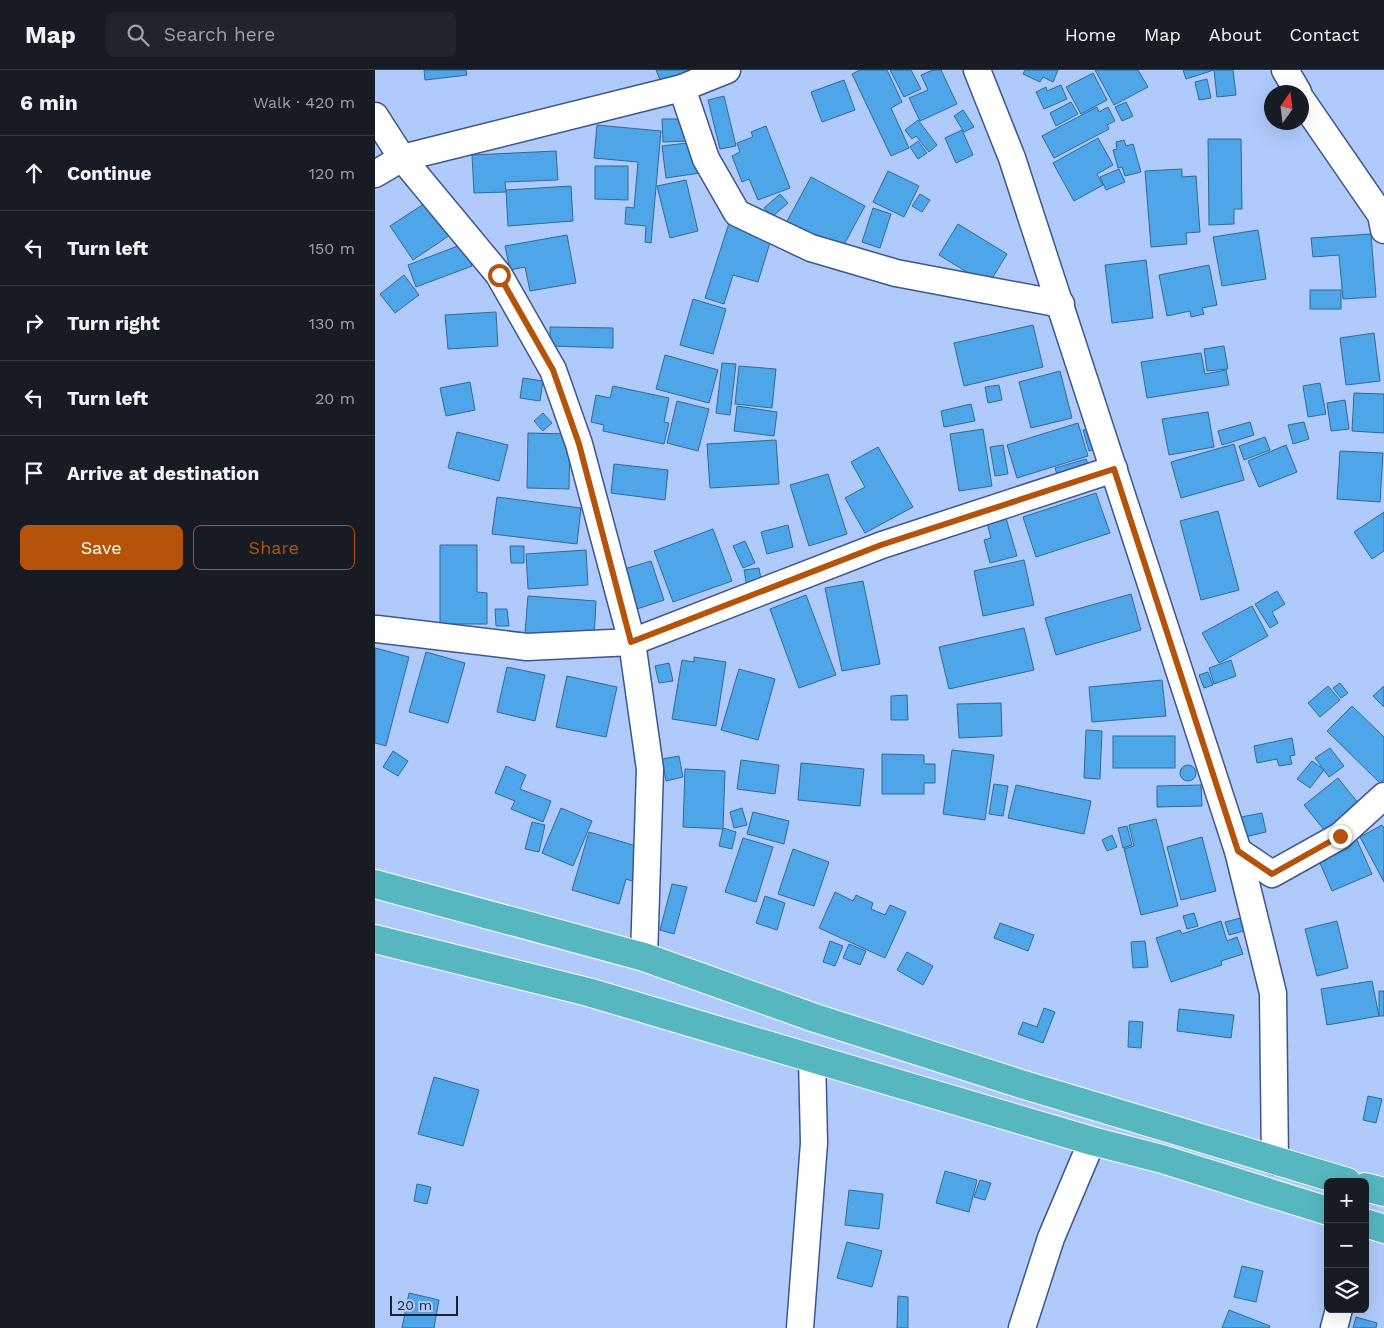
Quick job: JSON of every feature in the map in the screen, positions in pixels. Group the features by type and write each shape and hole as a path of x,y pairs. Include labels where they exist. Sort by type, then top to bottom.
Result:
{"highway":[{"path":"375,884 644,957 815,1018 1021,1084 1333,1178"},
{"path":"375,940 588,992 1093,1141 1162,1159 1324,1210"},
{"path":"1369,1188 1384,1192"},
{"path":"1369,1224 1384,1229"}],"street":[{"path":"375,174 402,158 682,88 727,70"},
{"path":"977,70 1013,158 1238,851 1273,993 1275,1161"},
{"path":"1285,70 1293,85"},
{"path":"682,88 706,159 737,213 811,248 896,273 1061,304"},
{"path":"1309,111 1381,215 1384,230"},
{"path":"375,116 402,158 499,275 553,370 579,444 631,642 650,770 644,957"},
{"path":"377,629 527,647 631,642 881,545 1114,469"},
{"path":"1238,851 1272,874 1340,836 1384,796"},
{"path":"800,1328 814,1143 812,1058"},
{"path":"1022,1328 1051,1238 1093,1141"},
{"path":"1334,1328 1338,1313"}],"building":[{"path":"424,70 466,70 467,75 425,80"},
{"path":"656,70 690,70 661,82"},
{"path":"860,70 887,70 902,102 891,108 909,148 891,156 852,74"},
{"path":"890,70 911,70 921,89 904,97"},
{"path":"933,70 941,70 957,104 920,121 909,98 928,90 921,75"},
{"path":"1025,70 1058,70 1053,82 1043,77 1040,82 1023,74"},
{"path":"1095,70 1138,70 1148,87 1114,105"},
{"path":"1183,70 1214,70 1186,79"},
{"path":"1214,70 1233,70 1236,95 1217,97"},
{"path":"1093,73 1107,100 1081,114 1066,87"},
{"path":"1207,79 1211,98 1199,100 1195,82"},
{"path":"844,80 855,110 822,122 811,92"},
{"path":"1061,85 1067,99 1044,109 1036,92 1046,87 1047,91"},
{"path":"724,96 736,146 720,149 708,100"},
{"path":"1071,102 1078,114 1056,126 1050,113"},
{"path":"1126,102 1133,116 1122,121 1115,107"},
{"path":"1097,107 1099,112 1108,107 1115,121 1107,125 1109,129 1054,158 1042,136"},
{"path":"963,110 974,127 964,132 954,116"},
{"path":"662,119 689,119 690,141 663,142"},
{"path":"918,120 937,145 929,152 916,136 912,139 905,130"},
{"path":"597,125 661,131 651,243 645,242 646,226 625,224 626,207 634,208 638,162 594,158"},
{"path":"766,126 790,188 758,200 749,179 742,182 732,156 740,152 737,143 753,137 751,132"},
{"path":"962,130 973,155 956,163 945,138"},
{"path":"1098,138 1113,165 1097,174 1103,185 1074,201 1053,163"},
{"path":"1208,139 1241,139 1242,209 1234,209 1234,224 1209,225"},
{"path":"1124,140 1126,146 1133,144 1141,172 1125,176 1122,167 1118,168 1113,150 1117,149 1116,142"},
{"path":"918,141 927,153 918,159 910,147"},
{"path":"696,142 700,173 666,178 662,146"},
{"path":"556,151 558,180 505,182 506,192 474,193 472,155"},
{"path":"595,166 628,166 628,200 595,199"},
{"path":"1119,169 1125,182 1106,190 1100,177"},
{"path":"1182,169 1182,177 1196,176 1200,232 1186,233 1187,244 1151,247 1145,171"},
{"path":"888,171 919,186 904,217 873,202"},
{"path":"811,177 865,206 840,252 786,223"},
{"path":"686,180 698,231 670,238 657,186"},
{"path":"571,186 573,221 508,226 506,190"},
{"path":"780,194 788,203 772,217 764,208"},
{"path":"920,194 930,200 922,212 912,206"},
{"path":"433,198 456,231 413,260 390,226"},
{"path":"873,208 891,214 880,248 862,242"},
{"path":"729,223 772,236 758,282 733,275 724,304 705,298"},
{"path":"958,224 1007,254 988,285 939,255"},
{"path":"1258,230 1266,279 1222,286 1213,237"},
{"path":"1371,234 1376,297 1343,299 1339,255 1313,257 1311,238"},
{"path":"567,235 576,283 530,291 525,267 510,270 505,246"},
{"path":"463,244 472,266 416,287 408,265"},
{"path":"1146,260 1153,318 1112,323 1105,265"},
{"path":"1209,265 1217,305 1202,308 1204,314 1191,317 1190,311 1167,316 1159,275"},
{"path":"404,275 419,295 395,313 380,294"},
{"path":"1310,290 1341,290 1341,309 1310,309"},
{"path":"693,299 726,309 713,354 680,345"},
{"path":"496,312 498,346 448,349 445,315"},
{"path":"1033,325 1043,367 964,386 954,343"},
{"path":"550,327 613,328 613,348 550,346"},
{"path":"1374,333 1380,381 1346,385 1340,338"},
{"path":"1224,346 1228,369 1207,371 1204,349"},
{"path":"1201,353 1205,374 1226,370 1229,385 1147,398 1141,362"},
{"path":"665,355 718,370 709,403 656,389"},
{"path":"722,363 736,364 730,415 716,413"},
{"path":"739,366 776,369 772,408 735,404"},
{"path":"1060,371 1072,418 1031,428 1019,382"},
{"path":"523,378 543,381 540,401 520,398"},
{"path":"470,382 475,410 446,416 440,388"},
{"path":"1320,383 1326,414 1308,417 1303,386"},
{"path":"999,385 1002,400 988,403 985,387"},
{"path":"613,386 669,398 664,422 669,423 664,444 603,431 604,425 591,422 596,395 610,398"},
{"path":"1354,393 1384,394 1384,433 1352,431"},
{"path":"1345,400 1349,429 1331,431 1327,403"},
{"path":"677,401 709,409 698,451 667,443"},
{"path":"971,404 975,421 944,427 941,411"},
{"path":"737,406 777,412 774,436 734,431"},
{"path":"1208,412 1214,447 1169,455 1162,419"},
{"path":"543,413 552,423 543,431 534,421"},
{"path":"1250,422 1254,435 1222,445 1218,431"},
{"path":"1304,422 1309,439 1293,444 1288,425"},
{"path":"1078,423 1088,456 1017,478 1007,445"},
{"path":"1097,426 1103,447 1089,451 1083,430"},
{"path":"983,429 992,486 959,491 950,434"},
{"path":"457,432 508,445 499,481 448,468"},
{"path":"528,433 570,434 569,489 527,488"},
{"path":"1265,437 1270,450 1244,460 1239,446"},
{"path":"776,440 779,484 710,488 707,444"},
{"path":"1234,444 1244,480 1181,498 1171,462"},
{"path":"1003,445 1008,474 995,476 990,447"},
{"path":"1286,445 1297,472 1259,487 1248,461"},
{"path":"878,447 913,507 865,533 845,498 865,487 851,462"},
{"path":"1340,451 1383,453 1380,502 1337,499"},
{"path":"1086,459 1091,471 1059,481 1055,468"},
{"path":"614,464 668,470 665,500 611,493"},
{"path":"828,474 847,534 809,546 790,485"},
{"path":"1096,493 1110,533 1036,557 1023,517"},
{"path":"497,497 581,508 577,544 492,534"},
{"path":"1218,511 1239,590 1201,600 1180,521"},
{"path":"1384,512 1384,551 1372,559 1354,532"},
{"path":"1006,518 1017,556 990,563 984,540 991,538 987,523"},
{"path":"788,525 793,547 767,554 761,532"},
{"path":"713,529 732,581 673,602 654,551"},
{"path":"745,541 755,563 743,568 733,546"},
{"path":"440,545 477,545 477,592 487,593 487,624 440,624"},
{"path":"510,546 524,546 524,563 511,563"},
{"path":"586,550 588,585 528,589 526,554"},
{"path":"1024,560 1034,605 983,616 974,571"},
{"path":"651,561 664,600 637,609 624,569"},
{"path":"759,568 762,585 747,587 744,570"},
{"path":"863,581 880,664 842,671 825,588"},
{"path":"1277,591 1285,604 1272,612 1278,623 1270,628 1255,604"},
{"path":"1131,594 1141,630 1056,655 1045,618"},
{"path":"806,595 836,675 799,688 770,609"},
{"path":"528,596 596,601 594,638 525,633"},
{"path":"1252,606 1268,636 1219,663 1202,633"},
{"path":"495,609 507,609 509,626 496,626"},
{"path":"1024,628 1034,670 949,689 939,647"},
{"path":"375,648 409,657 386,746 375,743"},
{"path":"426,652 465,663 448,723 409,712"},
{"path":"694,657 726,662 716,726 672,719 682,660 694,662"},
{"path":"1231,660 1236,676 1214,684 1209,668"},
{"path":"669,663 673,681 659,683 655,666"},
{"path":"507,667 545,675 535,721 497,712"},
{"path":"739,669 775,679 758,740 721,730"},
{"path":"1208,672 1213,685 1204,688 1199,675"},
{"path":"567,676 617,687 606,737 556,727"},
{"path":"1162,680 1166,716 1092,722 1089,687"},
{"path":"1340,683 1348,693 1341,698 1333,688"},
{"path":"1328,686 1340,700 1320,717 1308,703"},
{"path":"1384,686 1384,707 1373,696"},
{"path":"907,695 908,720 891,720 891,696"},
{"path":"1001,703 1002,736 959,738 957,704"},
{"path":"1352,706 1384,737 1384,780 1380,783 1327,731"},
{"path":"1086,730 1102,731 1100,779 1084,778"},
{"path":"1113,736 1175,736 1175,768 1113,768"},
{"path":"1292,738 1295,755 1290,756 1292,764 1279,766 1277,759 1257,763 1254,746"},
{"path":"1330,748 1344,766 1329,777 1315,758"},
{"path":"952,750 994,755 985,820 943,814"},
{"path":"393,751 408,761 398,776 383,767"},
{"path":"882,754 924,755 924,764 935,764 935,783 924,783 924,794 882,794"},
{"path":"679,756 683,777 666,781 662,759"},
{"path":"741,760 779,765 775,794 737,789"},
{"path":"1312,761 1324,770 1310,788 1297,779"},
{"path":"801,763 864,769 860,806 798,800"},
{"path":"1185,765 1191,765 1196,770 1194,779 1185,781 1180,776 1180,770"},
{"path":"506,766 526,775 520,789 551,801 543,822 511,809 515,801 495,793"},
{"path":"685,769 725,771 723,829 683,827"},
{"path":"1338,778 1359,804 1325,831 1304,805"},
{"path":"994,784 1008,786 1003,816 989,814"},
{"path":"1016,785 1091,801 1084,834 1008,818"},
{"path":"1201,785 1202,806 1157,807 1157,786"},
{"path":"561,808 592,821 573,866 542,853"},
{"path":"742,808 747,825 734,828 730,812"},
{"path":"753,812 789,821 784,844 747,834"},
{"path":"1262,813 1266,832 1245,837 1241,817"},
{"path":"1156,819 1178,906 1141,915 1124,849 1134,846 1129,825"},
{"path":"532,822 545,825 539,852 525,849"},
{"path":"1382,825 1384,828 1384,882 1360,837"},
{"path":"1127,826 1132,845 1123,848 1118,828"},
{"path":"723,828 736,832 732,849 719,846"},
{"path":"589,832 643,848 632,881 626,879 619,904 572,890"},
{"path":"1112,835 1117,847 1107,851 1102,840"},
{"path":"1202,837 1216,891 1181,900 1167,847"},
{"path":"743,838 773,847 756,902 725,892"},
{"path":"1356,838 1372,874 1332,891 1317,856"},
{"path":"793,849 829,862 814,906 778,894"},
{"path":"672,884 687,887 674,934 660,930"},
{"path":"835,892 853,901 856,895 873,903 871,909 885,915 890,905 906,912 885,958 819,928"},
{"path":"765,896 785,903 777,930 756,923"},
{"path":"1194,913 1198,926 1187,929 1183,916"},
{"path":"1241,918 1244,931 1229,935 1225,922"},
{"path":"1221,921 1227,941 1237,937 1243,954 1221,961 1222,965 1171,982 1156,938 1180,930 1182,934"},
{"path":"1337,921 1348,968 1317,976 1305,929"},
{"path":"1000,923 1034,935 1028,951 994,938"},
{"path":"830,941 843,946 835,966 823,962"},
{"path":"1145,941 1148,967 1133,968 1131,942"},
{"path":"849,944 866,951 860,965 843,958"},
{"path":"907,952 933,966 923,985 897,970"},
{"path":"1372,981 1379,1016 1327,1025 1321,989"},
{"path":"1379,991 1384,991 1384,1016 1379,1016"},
{"path":"1044,1008 1055,1012 1043,1043 1018,1034 1023,1022 1037,1027"},
{"path":"1179,1009 1234,1015 1231,1038 1177,1031"},
{"path":"1129,1021 1143,1022 1141,1048 1128,1047"},
{"path":"434,1077 479,1090 463,1146 418,1134"},
{"path":"1368,1096 1382,1099 1376,1123 1363,1120"},
{"path":"945,1171 977,1180 969,1212 936,1203"},
{"path":"980,1180 991,1183 985,1200 974,1197"},
{"path":"417,1184 431,1187 427,1204 414,1201"},
{"path":"849,1190 883,1194 879,1229 845,1225"},
{"path":"847,1242 882,1251 872,1287 837,1278"},
{"path":"1242,1266 1263,1271 1256,1302 1234,1297"},
{"path":"409,1293 439,1300 434,1328 402,1328"},
{"path":"898,1296 908,1297 908,1328 897,1328"},
{"path":"1229,1310 1270,1326 1269,1328 1222,1328"},
{"path":"1356,1317 1377,1323 1376,1328 1353,1328"}],"route":[{"path":"499,275 553,370 579,444 631,642 881,545 1114,469 1238,851 1272,874 1340,836"}]}
